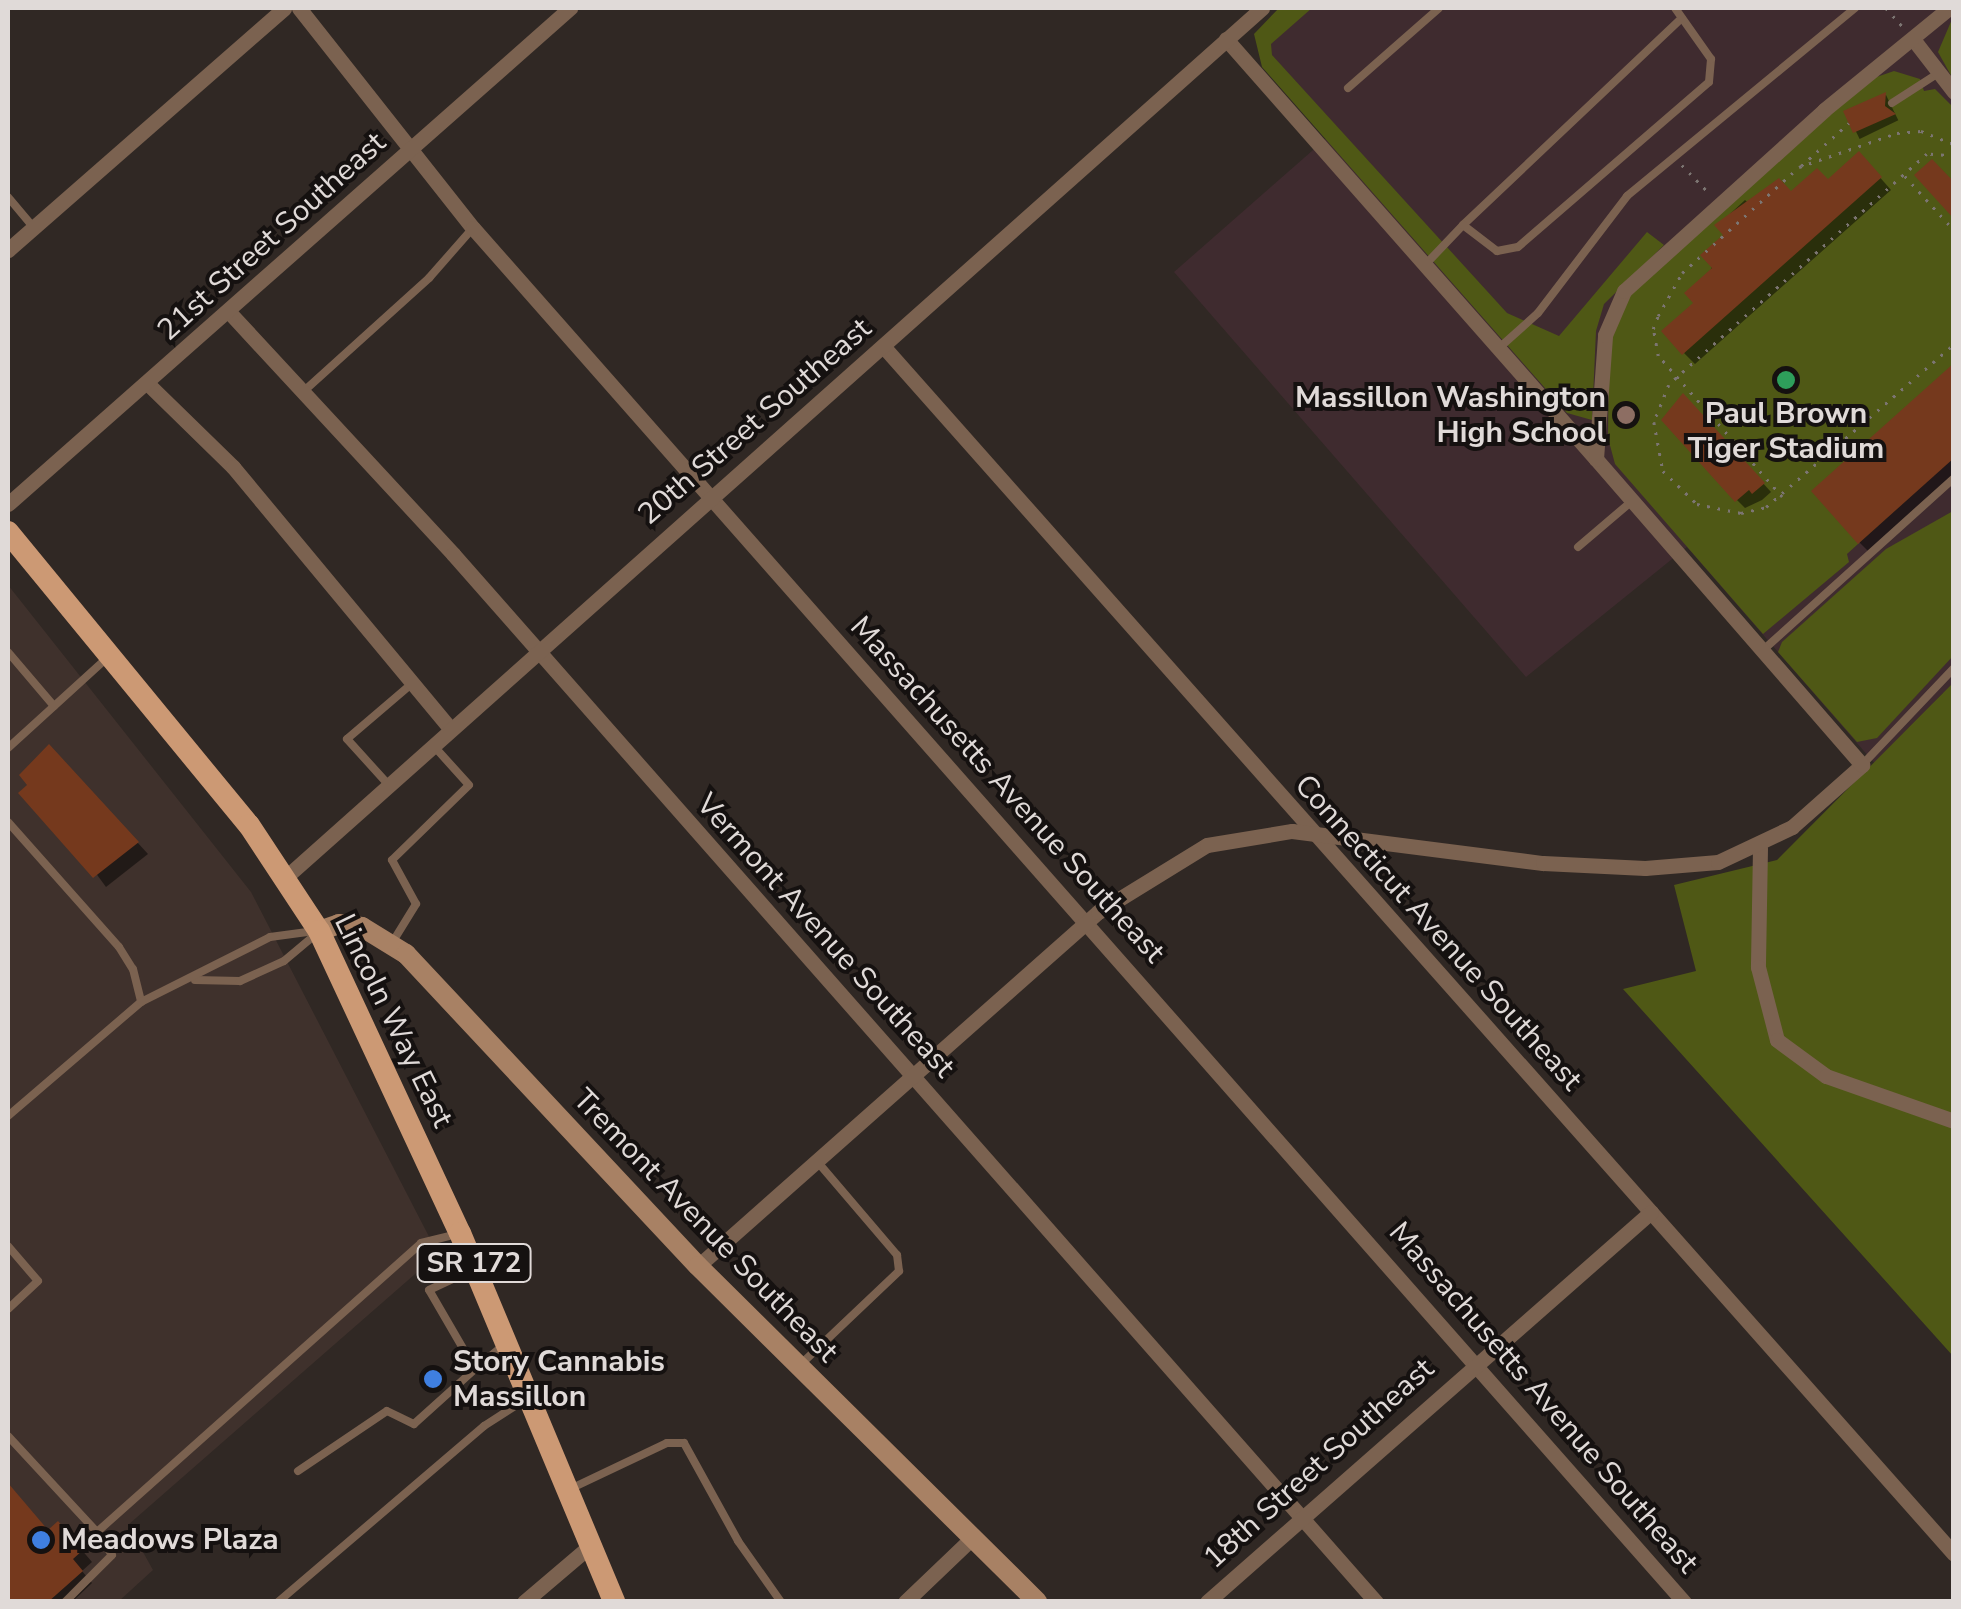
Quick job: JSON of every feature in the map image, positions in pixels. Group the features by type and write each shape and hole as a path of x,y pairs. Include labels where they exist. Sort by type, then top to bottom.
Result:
{"main road":[{"name":"Lincoln Way East","path":"8,532 286,877 319,931 476,1268 614,1602"}],"street":[{"path":"8,250 284,8"},
{"name":"Massachusetts Avenue Southeast","path":"300,8 473,228 1684,1602"},
{"name":"21st Street Southeast","path":"8,504 570,8"},
{"name":"20th Street Southeast","path":"286,877 386,782 884,346 1262,8"},
{"path":"1596,459 1610,312 1719,204 1949,8"},
{"path":"1913,39 1954,92"},
{"path":"698,1266 1086,922 1184,855 1244,835 1314,833 1607,867 1718,862 1760,848 1862,764 1226,40"},
{"name":"Vermont Avenue Southeast","path":"229,312 536,650 1376,1602"},
{"name":"Connecticut Avenue Southeast","path":"884,346 1954,1554"},
{"path":"148,384 234,468 410,686 448,727"},
{"path":"1760,848 1758,967 1778,1040 1826,1076 1954,1122"},
{"name":"Tremont Avenue Southeast","path":"319,931 350,925 392,943 698,1266 1037,1602"},
{"name":"18th Street Southeast","path":"1206,1602 1652,1212"},
{"path":"905,1602 972,1538"},
{"path":"524,1602 590,1545"}],"lane":[{"path":"1348,88 1439,8"},
{"path":"1462,226 1497,251 1518,247 1709,82 1711,59 1675,8"},
{"path":"1498,349 1538,312 1627,196 1855,8"},
{"path":"1424,266 1682,18"},
{"path":"1892,103 1937,74"},
{"path":"8,196 34,227"},
{"path":"304,391 429,278 473,228"},
{"path":"1762,652 1954,478"},
{"path":"1578,547 1632,501"},
{"path":"8,652 54,706"},
{"path":"8,748 110,655"},
{"path":"1862,764 1954,668"},
{"path":"386,782 347,739 410,686"},
{"path":"392,943 416,904 392,860 469,784 431,742"},
{"path":"8,822 119,947 133,969 141,1002"},
{"path":"194,980 240,981 284,961 319,931"},
{"path":"8,1116 141,1002 194,980 270,937 319,931"},
{"path":"799,1366 899,1271 897,1255 816,1160"},
{"path":"96,1532 421,1243 460,1233"},
{"path":"8,1246 38,1281 8,1309"},
{"path":"476,1268 430,1290 476,1369"},
{"path":"298,1471 387,1411 414,1424 508,1342"},
{"path":"278,1602 484,1426 530,1396"},
{"path":"8,1436 96,1532 112,1555 65,1602"},
{"path":"568,1490 667,1444 684,1443 781,1602"}],"path":[{"path":"1886,8 1913,39"},
{"path":"1783,498 1658,356 1652,329 1682,274 1848,123"},
{"path":"1800,167 1898,133 1920,131 1954,144"},
{"path":"1954,156 1928,154 1676,378 1654,422 1663,470 1678,490 1698,504 1741,513 1783,498 1954,344"},
{"path":"1675,158 1719,204"},
{"path":"1904,175 1954,230"}],"shaded area":[{"name":"Massillon Washington High School","path":"1302,8 1953,8 1953,703 1943,693 1876,765 1687,547 1526,677 1174,272 1337,129 1261,44"},
{"path":"8,585 251,892 438,1254 128,1525 153,1570 119,1601 8,1601"}],"green space":[{"path":"1279,8 1312,8 1271,44 1272,55 1507,313 1559,336 1647,232 1664,245 1604,304 1596,331 1592,420 1567,413 1262,67 1254,34"},
{"path":"1953,17 1953,79 1938,52"},
{"name":"Paul Brown Tiger Stadium","path":"1894,71 1920,79 1924,91 1935,89 1953,107 1953,458 1847,554 1849,562 1763,634 1615,464 1608,438 1609,338 1626,299 1868,80"},
{"path":"1953,511 1953,656 1877,738 1857,742 1778,652 1782,642 1886,549"},
{"path":"1953,683 1953,1356 1623,989 1696,971 1674,885 1777,860"}],"building":[{"path":"1886,92 1885,106 1896,114 1853,133 1843,111"},
{"path":"1859,151 1882,177 1682,355 1661,331 1693,303 1684,293 1712,268 1700,255 1723,235 1714,225 1779,178 1791,191 1817,168 1828,179"},
{"path":"1932,159 1954,182 1954,219 1914,175"},
{"path":"1954,363 1954,458 1858,544 1811,491"},
{"path":"1683,393 1765,483 1752,494 1749,490 1735,502 1661,420"},
{"path":"49,744 139,842 93,878 18,793 27,785 19,775"},
{"name":"Meadows Plaza","path":"8,1483 48,1530 58,1521 83,1550 73,1559 83,1571 48,1602 8,1602"}],"place":[{"name":"Paul Brown Tiger Stadium","path":"1786,380"},
{"name":"Massillon Washington High School","path":"1626,415"},
{"name":"Story Cannabis Massillon","path":"433,1379"},
{"name":"Meadows Plaza","path":"41,1540"}]}
